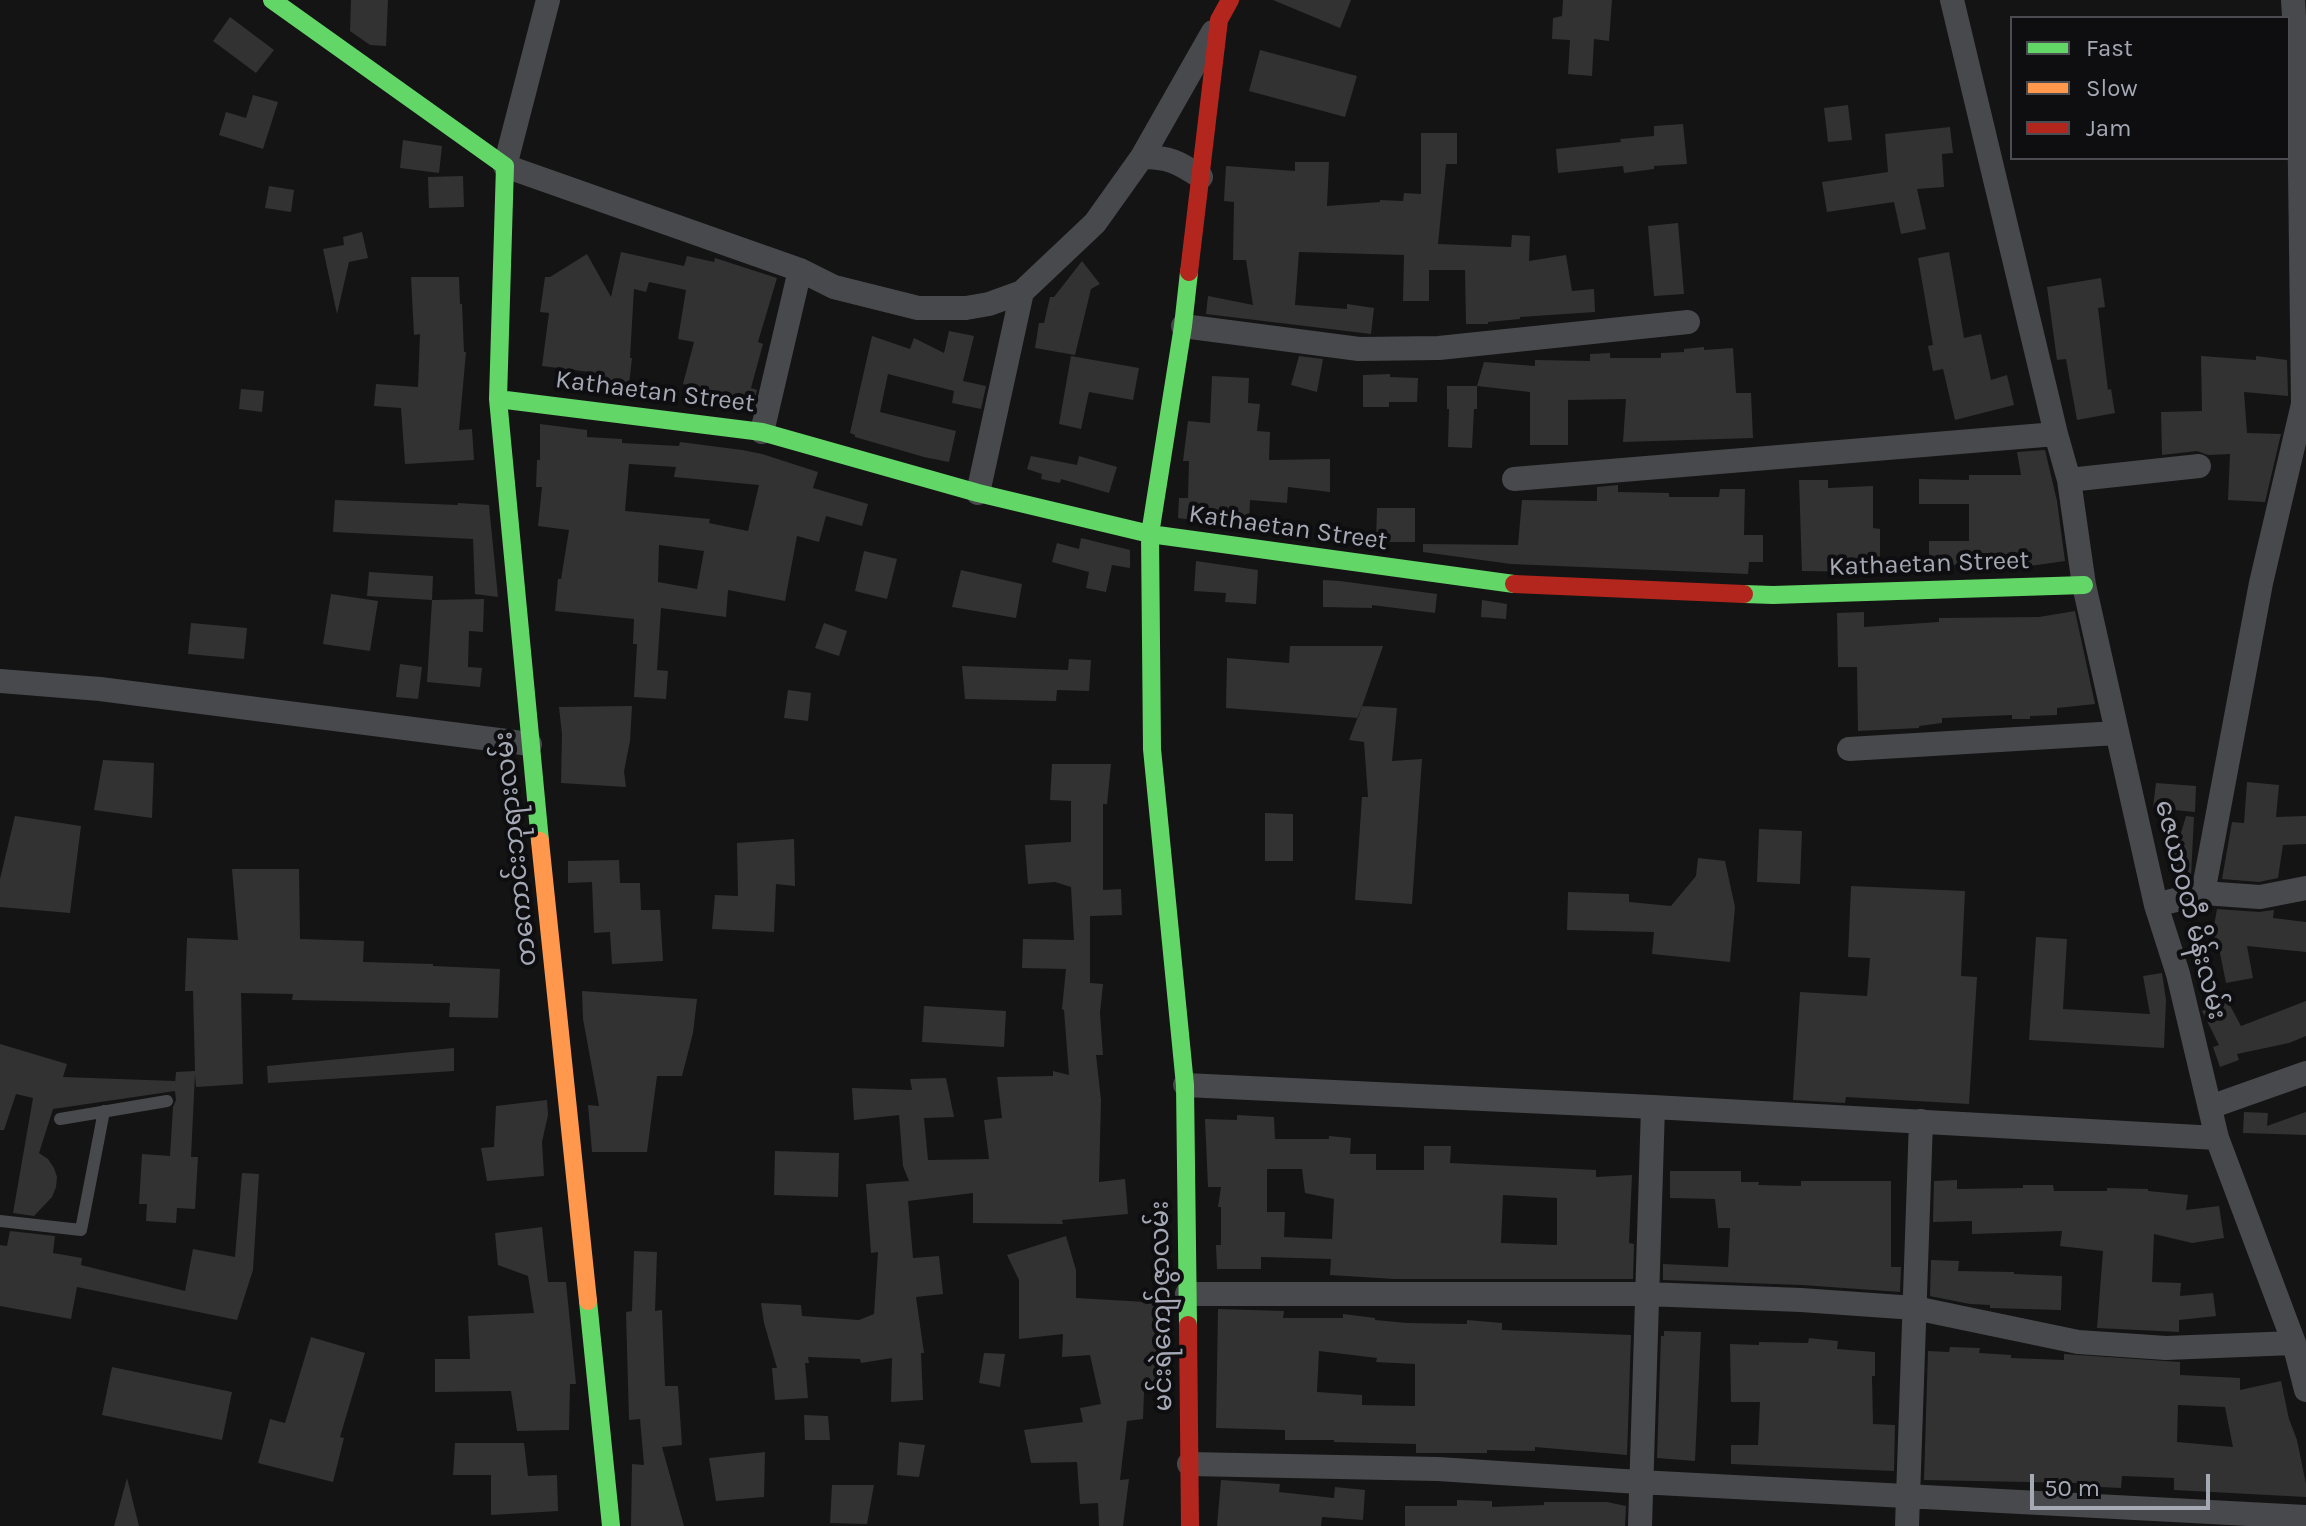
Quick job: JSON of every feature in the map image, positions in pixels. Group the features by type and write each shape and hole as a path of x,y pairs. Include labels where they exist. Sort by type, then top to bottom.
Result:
{"street":[{"path":"272,0 505,166 800,270 834,287 918,308 966,308 989,304 1022,292 1095,223 1142,157 1224,10"},
{"path":"505,166 548,0"},
{"name":"ဇေယာဝတီ မိန်းလမ်း","path":"1952,0 2069,480 2084,585 2156,905 2178,974 2217,1138 2294,1343 2306,1390"},
{"path":"2203,893 2261,583 2303,404 2299,95 2293,0"},
{"name":"မင်းရဲကျော်ဇွာလမ်း","path":"1190,1526 1185,1085 1152,749 1150,534 1183,326 1224,10"},
{"path":"1142,157 1166,157 1201,177"},
{"name":"တကောင်းဘုရားလမ်း","path":"505,166 498,399 530,744 611,1526"},
{"path":"762,432 800,270"},
{"path":"978,493 1022,292"},
{"path":"1183,326 1373,349 1439,348 1688,322"},
{"name":"Kathaetan Street","path":"498,399 762,432 978,493 1150,534 1509,584 1773,595 2084,585"},
{"path":"1514,479 2056,434"},
{"path":"2069,480 2199,466"},
{"path":"0,681 100,689 530,744"},
{"path":"1849,749 2117,733"},
{"path":"2156,905 2203,893 2260,897 2306,888"},
{"path":"2210,1107 2306,1073"},
{"path":"1185,1085 2217,1138"},
{"path":"1640,1526 1653,1107"},
{"path":"1907,1526 1921,1121"},
{"path":"1187,1294 1646,1294 1801,1300 1915,1308 2078,1342 2166,1348 2294,1343"},
{"path":"1189,1464 1438,1469 2306,1517"}],"lane":[{"path":"60,1119 167,1101"},
{"path":"0,1221 81,1230 104,1111"}],"building":[{"path":"351,0 388,0 386,46 370,45 350,31"},
{"path":"1273,0 1351,0 1340,28"},
{"path":"1563,0 1612,0 1609,41 1594,39 1592,76 1568,74 1570,40 1552,39 1553,18 1562,16"},
{"path":"230,17 274,50 256,73 213,41"},
{"path":"1260,50 1357,76 1345,117 1249,91"},
{"path":"253,95 278,102 263,149 219,135 226,112 246,118"},
{"path":"1848,105 1852,140 1828,142 1824,108"},
{"path":"1683,124 1687,164 1654,166 1654,169 1624,173 1623,166 1558,173 1556,149 1654,136 1654,126"},
{"path":"1950,127 1953,153 1942,154 1944,187 1917,189 1926,229 1901,234 1894,202 1827,212 1822,182 1888,172 1885,134"},
{"path":"1421,133 1457,133 1457,164 1446,164 1438,244 1511,247 1512,235 1530,236 1529,261 1566,255 1572,291 1594,289 1595,312 1466,324 1465,270 1429,270 1429,301 1403,301 1404,255 1299,252 1295,305 1347,309 1347,304 1374,308 1371,334 1206,314 1208,296 1253,305 1246,260 1233,260 1234,202 1224,201 1226,166 1295,171 1295,162 1329,162 1327,206 1380,200 1403,201 1404,193 1421,194"},
{"path":"403,140 442,146 439,173 400,168"},
{"path":"463,176 464,207 429,208 428,177"},
{"path":"269,186 294,190 291,212 265,208"},
{"path":"1678,223 1684,294 1654,296 1648,226"},
{"path":"362,232 368,258 349,262 337,314 323,249 344,245 343,237"},
{"path":"621,252 684,266 687,256 714,262 715,258 777,278 758,342 763,344 751,388 757,390 752,410 730,406 732,396 683,384 694,342 678,339 686,290 649,282 646,292 634,289 629,385 589,380 590,372 542,366 549,313 540,312 545,277 550,277 587,254 611,297"},
{"path":"1949,252 1964,338 1981,334 1991,380 2007,375 2014,405 1955,420 1943,369 1933,371 1928,346 1933,345 1918,258"},
{"path":"1082,261 1100,284 1091,289 1075,355 1035,348 1039,323 1044,323 1050,297 1054,297"},
{"path":"411,277 459,277 466,352 459,430 472,429 474,460 405,464 401,408 374,406 376,384 418,387 420,334 414,335"},
{"path":"2101,278 2105,307 2098,308 2108,390 2111,389 2115,413 2077,420 2066,359 2057,360 2047,287"},
{"path":"949,331 974,336 963,381 986,386 981,409 952,403 954,391 888,374 880,412 956,431 949,462 855,437 850,433 872,336 910,349 914,338 944,353"},
{"path":"1704,347 1704,350 1733,348 1736,393 1751,393 1753,438 1623,442 1626,399 1568,400 1568,445 1530,445 1530,392 1477,386 1484,362 1535,366 1535,360 1590,361 1590,354 1610,353 1610,358 1661,358 1661,353"},
{"path":"1071,356 1139,368 1133,400 1089,392 1081,429 1059,424"},
{"path":"1299,356 1323,359 1317,392 1291,385"},
{"path":"2201,356 2256,360 2256,356 2287,360 2288,396 2244,392 2247,433 2281,434 2265,502 2228,500 2230,454 2208,455 2197,451 2162,455 2161,412 2202,411"},
{"path":"1390,374 1390,377 1418,378 1417,402 1389,402 1389,407 1363,407 1363,375"},
{"path":"1212,376 1249,378 1248,403 1260,404 1257,431 1270,432 1269,460 1330,459 1330,492 1288,487 1287,503 1250,500 1249,528 1178,518 1179,498 1188,498 1189,461 1183,461 1188,421 1210,423"},
{"path":"1447,386 1477,386 1472,448 1448,447"},
{"path":"241,389 264,391 262,412 239,409"},
{"path":"540,424 587,430 587,437 622,439 622,443 679,446 680,442 742,450 818,472 813,488 868,504 862,526 826,516 819,542 797,536 785,601 728,590 726,617 661,608 657,670 668,671 666,699 634,697 637,644 633,644 634,619 555,611 558,579 561,579 569,530 538,526 542,487 536,487 537,460 540,460","holes":["629,464 676,467 674,477 759,485 748,531 709,523 710,519 625,511","659,545 704,551 697,589 658,582"]},
{"path":"2045,450 2057,501 2065,561 2023,567 2023,564 1929,565 1929,541 1969,541 1969,504 1919,504 1919,479 1969,480 1969,475 2021,475 2017,452"},
{"path":"1031,456 1077,465 1079,456 1117,467 1109,493 1061,479 1060,483 1041,479 1042,474 1027,469"},
{"path":"1799,480 1828,480 1828,488 1873,486 1873,528 1880,529 1880,558 1870,558 1870,572 1802,571"},
{"path":"1618,485 1618,492 1669,493 1669,497 1719,497 1720,489 1745,489 1744,535 1763,535 1763,562 1749,562 1748,574 1511,564 1423,552 1423,544 1518,545 1522,500 1597,501 1597,487"},
{"path":"335,500 489,505 498,597 475,594 473,539 333,532"},
{"path":"1377,508 1415,508 1415,542 1376,542"},
{"path":"1081,538 1130,550 1130,568 1112,565 1106,592 1086,588 1089,572 1052,562 1057,543 1079,549"},
{"path":"864,551 897,559 887,599 855,591"},
{"path":"1196,561 1258,570 1256,604 1225,602 1226,593 1194,591"},
{"path":"961,570 1022,584 1016,618 952,607"},
{"path":"369,572 433,576 432,600 367,596"},
{"path":"1323,580 1437,594 1435,613 1372,605 1372,608 1323,607"},
{"path":"331,594 378,601 370,651 323,644"},
{"path":"484,599 483,632 469,631 468,667 482,668 480,687 427,682 432,600"},
{"path":"1482,600 1507,604 1506,619 1481,617"},
{"path":"2075,611 2095,704 2057,708 2057,715 2030,716 2030,719 2012,719 2012,715 1942,718 1942,723 1919,728 1858,731 1857,667 1838,667 1837,613 1864,612 1864,627 1939,622 1939,618 2039,617"},
{"path":"191,623 247,628 244,659 188,654"},
{"path":"824,623 847,631 839,656 815,648"},
{"path":"1290,646 1383,646 1358,718 1226,708 1227,658 1289,663"},
{"path":"1069,659 1091,660 1089,691 1057,690 1056,701 965,699 962,666 1068,670"},
{"path":"400,664 422,667 418,699 396,697"},
{"path":"788,690 811,693 808,721 784,718"},
{"path":"632,706 624,771 626,787 561,783 559,707"},
{"path":"1362,706 1397,708 1392,761 1422,759 1412,904 1355,900 1362,797 1368,797 1364,742 1349,740"},
{"path":"103,760 154,763 152,818 94,810"},
{"path":"1052,764 1111,764 1107,804 1103,804 1103,890 1121,889 1122,915 1090,916 1090,983 1103,984 1100,1013 1103,1055 1096,1055 1101,1100 1099,1182 1125,1179 1128,1214 1062,1220 1063,1224 973,1223 973,1193 908,1201 913,1258 939,1256 943,1294 916,1297 924,1353 921,1353 923,1400 891,1402 892,1358 861,1363 860,1359 808,1357 809,1363 805,1363 808,1398 775,1400 772,1368 777,1368 761,1303 801,1305 802,1316 859,1320 874,1314 878,1252 871,1253 866,1184 909,1181 903,1166 899,1115 854,1120 852,1088 912,1090 910,1079 946,1078 954,1117 924,1118 928,1160 989,1159 984,1120 1002,1118 997,1077 1053,1076 1053,1071 1069,1075 1062,1009 1066,969 1022,968 1023,939 1074,940 1071,887 1055,882 1028,884 1025,845 1071,842 1071,801 1050,800"},
{"path":"2247,782 2279,785 2276,817 2306,816 2306,844 2283,845 2278,878 2259,882 2222,879 2232,822 2244,823"},
{"path":"2156,783 2196,786 2195,812 2153,808"},
{"path":"1265,813 1293,814 1293,861 1265,861"},
{"path":"15,816 81,826 70,913 0,907 0,879"},
{"path":"2186,816 2194,817 2191,876 2170,870"},
{"path":"1759,829 1802,831 1800,884 1757,882"},
{"path":"794,839 795,886 776,884 774,932 712,929 715,895 738,896 737,843"},
{"path":"1698,858 1725,861 1735,907 1730,962 1652,954 1654,932 1567,930 1568,892 1629,894 1629,902 1671,906 1696,876"},
{"path":"619,860 620,883 640,883 641,910 660,910 663,961 612,964 610,932 594,933 592,882 568,883 568,861"},
{"path":"232,869 299,869 300,939 364,941 363,962 500,969 498,1018 449,1017 450,1003 292,1000 293,994 241,993 243,1084 196,1087 195,1074 191,1157 198,1157 195,1209 177,1208 176,1223 146,1221 147,1204 139,1204 142,1154 170,1156 175,1091 53,1109 39,1153 54,1168 56,1187 52,1197 34,1216 13,1213 33,1098 16,1094 4,1130 0,1130 0,1044 67,1064 63,1077 175,1083 176,1072 195,1071 193,991 185,991 187,938 238,940"},
{"path":"1851,886 1965,891 1961,976 1977,977 1969,1104 1846,1097 1845,1103 1793,1100 1800,992 1867,996 1870,958 1848,957"},
{"path":"2217,909 2274,910 2273,918 2306,922 2306,952 2247,946 2253,978 2226,983 2217,938 2212,937"},
{"path":"2036,937 2067,939 2063,1009 2150,1014 2143,976 2162,973 2166,1000 2164,1048 2029,1040"},
{"path":"582,991 697,999 693,1033 682,1076 657,1076 647,1152 592,1152 588,1105 599,1106 583,1019"},
{"path":"2226,998 2241,1026 2306,1001 2306,1036 2289,1043 2237,1054 2239,1060 2220,1067 2213,1047 2219,1045 2202,1011"},
{"path":"924,1006 1006,1011 1004,1047 922,1042"},
{"path":"454,1048 454,1071 268,1083 267,1066"},
{"path":"547,1100 548,1115 542,1142 544,1176 487,1181 481,1148 494,1147 496,1106"},
{"path":"2244,1112 2268,1113 2267,1126 2306,1112 2306,1135 2243,1133"},
{"path":"1237,1115 1274,1117 1275,1139 1351,1138 1350,1154 1376,1154 1376,1170 1424,1170 1424,1146 1451,1146 1450,1163 1596,1170 1596,1177 1632,1175 1629,1243 1634,1244 1633,1279 1394,1279 1330,1275 1331,1259 1261,1257 1261,1269 1217,1269 1216,1245 1221,1245 1221,1207 1218,1207 1221,1187 1208,1187 1205,1119 1237,1120","holes":["1267,1169 1302,1169 1305,1193 1334,1199 1332,1239 1284,1237 1285,1212 1267,1212","1503,1195 1557,1198 1557,1245 1501,1243"]},
{"path":"775,1151 839,1153 838,1197 774,1195"},
{"path":"1670,1171 1741,1171 1741,1182 1759,1182 1758,1185 1801,1186 1801,1181 1891,1181 1891,1267 1901,1267 1900,1292 1663,1280 1663,1264 1728,1267 1730,1228 1718,1228 1715,1199 1670,1198"},
{"path":"242,1173 259,1174 253,1270 237,1320 77,1287 71,1319 0,1306 0,1245 7,1246 10,1231 55,1236 53,1253 82,1258 81,1265 185,1291 193,1249 235,1257"},
{"path":"1957,1180 1957,1189 2053,1185 2054,1191 2148,1189 2188,1195 2186,1210 2219,1206 2224,1238 2192,1243 2154,1234 2152,1282 2181,1283 2180,1296 2213,1293 2216,1316 2179,1320 2179,1332 2097,1328 2103,1251 2060,1246 2062,1231 1972,1234 1972,1221 1933,1222 1934,1181"},
{"path":"542,1227 548,1282 566,1282 576,1384 570,1384 569,1430 517,1431 511,1391 435,1392 435,1359 470,1359 468,1316 534,1313 528,1276 498,1265 495,1233"},
{"path":"1066,1236 1076,1270 1076,1298 1164,1303 1162,1341 1167,1341 1157,1391 1144,1392 1143,1419 1127,1421 1120,1480 1129,1479 1123,1526 1099,1526 1098,1503 1080,1504 1077,1462 1031,1463 1024,1430 1083,1422 1080,1408 1101,1404 1090,1355 1062,1357 1063,1334 1019,1339 1019,1280 1007,1255"},
{"path":"634,1251 657,1252 655,1311 662,1310 665,1386 678,1386 682,1445 662,1447 684,1526 631,1526 632,1464 644,1465 640,1419 629,1420 626,1312 632,1311"},
{"path":"1931,1260 1959,1261 1958,1271 2062,1276 2061,1310 1990,1308 1990,1305 1930,1296"},
{"path":"1218,1309 1284,1311 1283,1318 1343,1318 1343,1314 1407,1323 1467,1324 1467,1320 1502,1323 1502,1330 1631,1335 1627,1455 1535,1447 1535,1451 1416,1453 1416,1444 1285,1440 1285,1430 1216,1428","holes":["1319,1351 1377,1358 1376,1362 1415,1364 1415,1406 1362,1405 1362,1395 1317,1392"]},
{"path":"1664,1331 1701,1332 1695,1461 1657,1458 1661,1336 1664,1336"},
{"path":"311,1337 365,1353 340,1437 344,1438 333,1482 258,1463 270,1419 285,1423"},
{"path":"1809,1338 1838,1341 1837,1349 1875,1352 1873,1424 1895,1425 1894,1471 1731,1464 1731,1445 1758,1445 1760,1402 1731,1402 1730,1344 1808,1343"},
{"path":"1950,1347 1980,1348 1979,1353 2011,1355 2011,1358 2064,1360 2064,1354 2180,1362 2180,1375 2240,1378 2240,1390 2281,1381 2297,1440 2306,1497 2174,1490 2174,1478 2122,1476 2121,1488 2080,1486 2080,1483 1924,1480 1928,1351 1949,1352","holes":["2178,1405 2225,1407 2233,1447 2177,1442"]},
{"path":"984,1353 1005,1354 1000,1387 979,1383"},
{"path":"112,1367 232,1392 222,1440 102,1415"},
{"path":"804,1415 828,1416 830,1440 805,1440"},
{"path":"899,1442 925,1445 919,1477 897,1475"},
{"path":"455,1443 524,1443 528,1476 557,1475 558,1511 491,1515 491,1475 453,1475"},
{"path":"765,1452 764,1497 716,1501 709,1458"},
{"path":"127,1478 139,1526 114,1526"},
{"path":"1221,1480 1280,1484 1279,1492 1334,1498 1335,1487 1365,1490 1363,1520 1322,1517 1321,1526 1217,1526"},
{"path":"832,1485 874,1485 867,1524 830,1523"},
{"path":"1457,1500 1492,1501 1492,1507 1544,1505 1544,1502 1607,1502 1626,1506 1625,1526 1405,1526 1405,1506 1457,1506"}],"traffic: fast":[{"path":"272,0 505,166 498,399 540,841"},
{"path":"1188,1325 1185,1085 1152,749 1150,534 1189,272"},
{"path":"498,399 762,432 978,493 1150,534 1514,584"},
{"path":"1744,594 2084,585"},
{"path":"588,1301 611,1526"}],"traffic: slow":[{"path":"540,841 588,1301"}],"traffic: jam":[{"path":"1189,272 1219,20 1230,0"},
{"path":"1514,584 1744,594"},
{"path":"1188,1325 1190,1526"}]}
